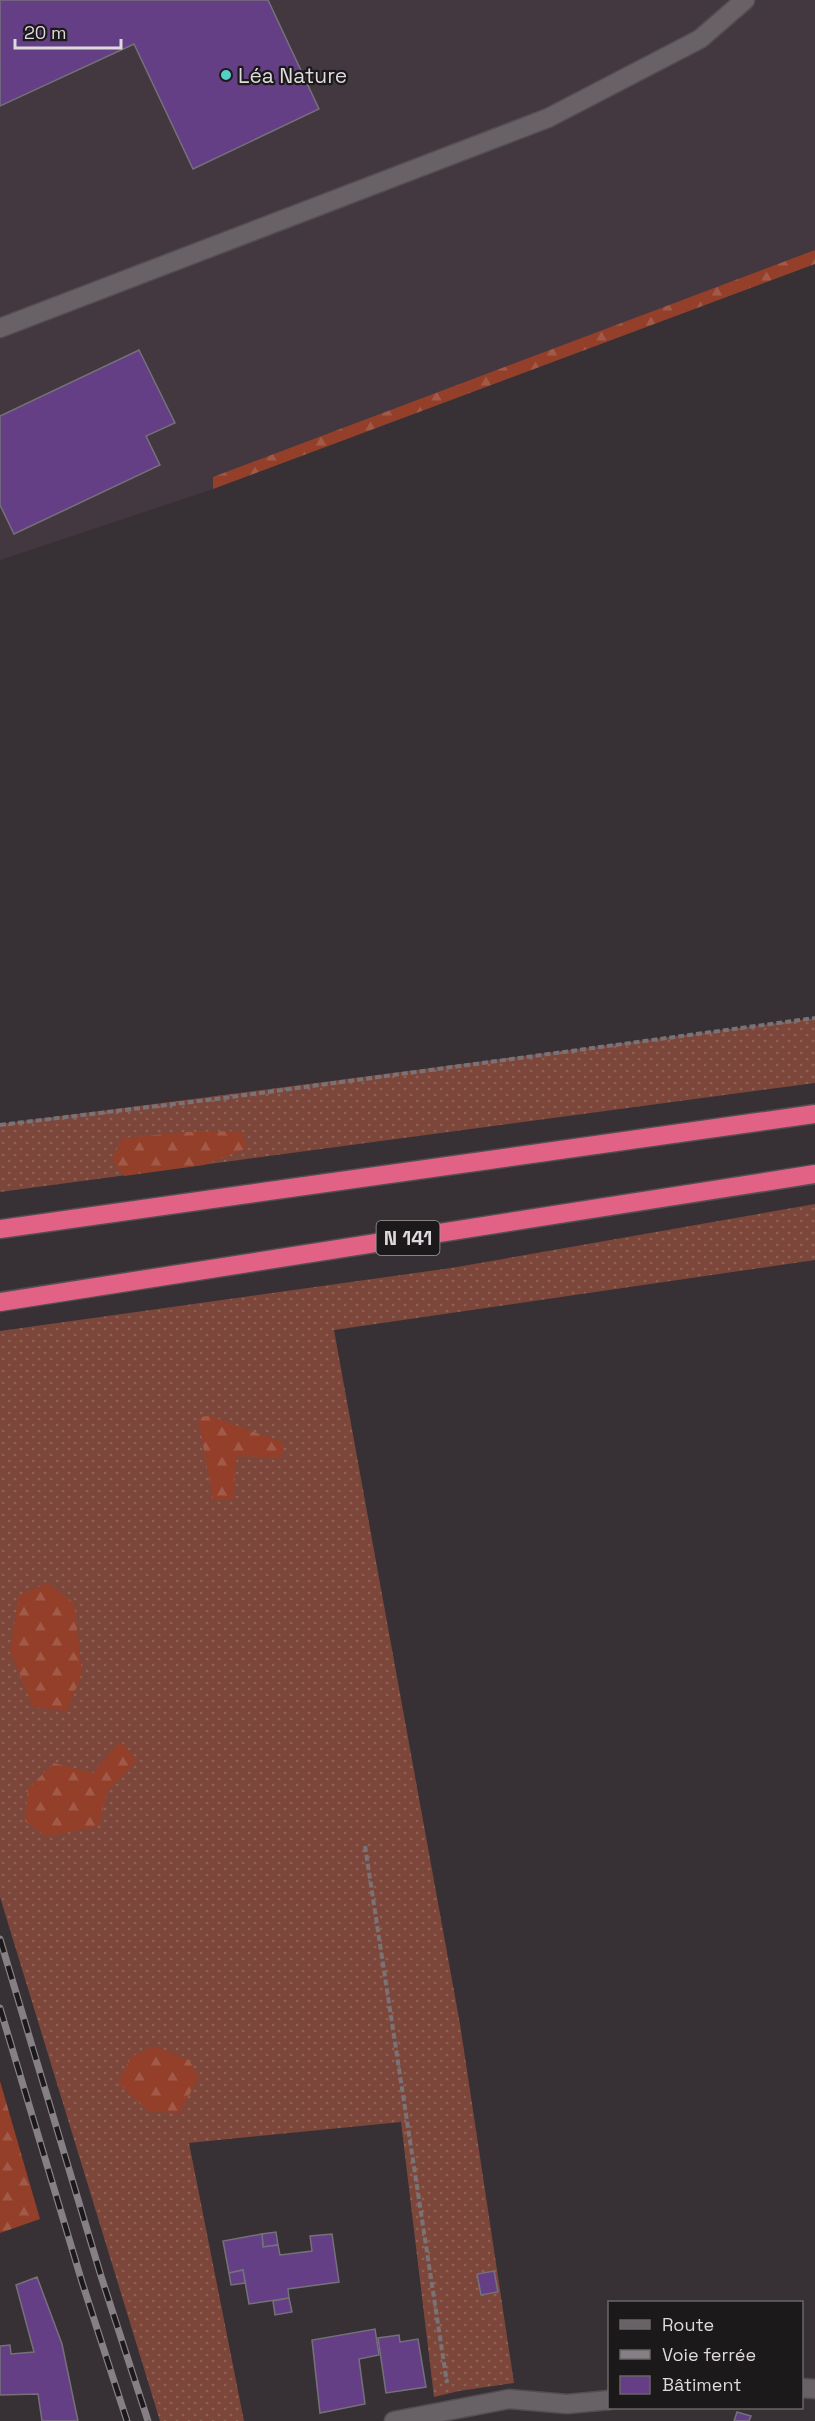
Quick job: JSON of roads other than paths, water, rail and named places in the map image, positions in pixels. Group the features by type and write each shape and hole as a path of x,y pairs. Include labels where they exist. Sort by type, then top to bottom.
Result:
{"highway":[{"path":"0,1229 815,1114"},
{"name":"N 141","path":"0,1302 815,1174"}],"street":[{"path":"0,328 548,118 700,39 745,0"},
{"path":"394,2421 509,2399 567,2404 608,2400"}],"railway":[{"path":"0,1939 101,2276 148,2421"},
{"path":"0,2008 82,2282 127,2421"}],"place":[{"name":"Léa Nature","path":"226,75"}]}
